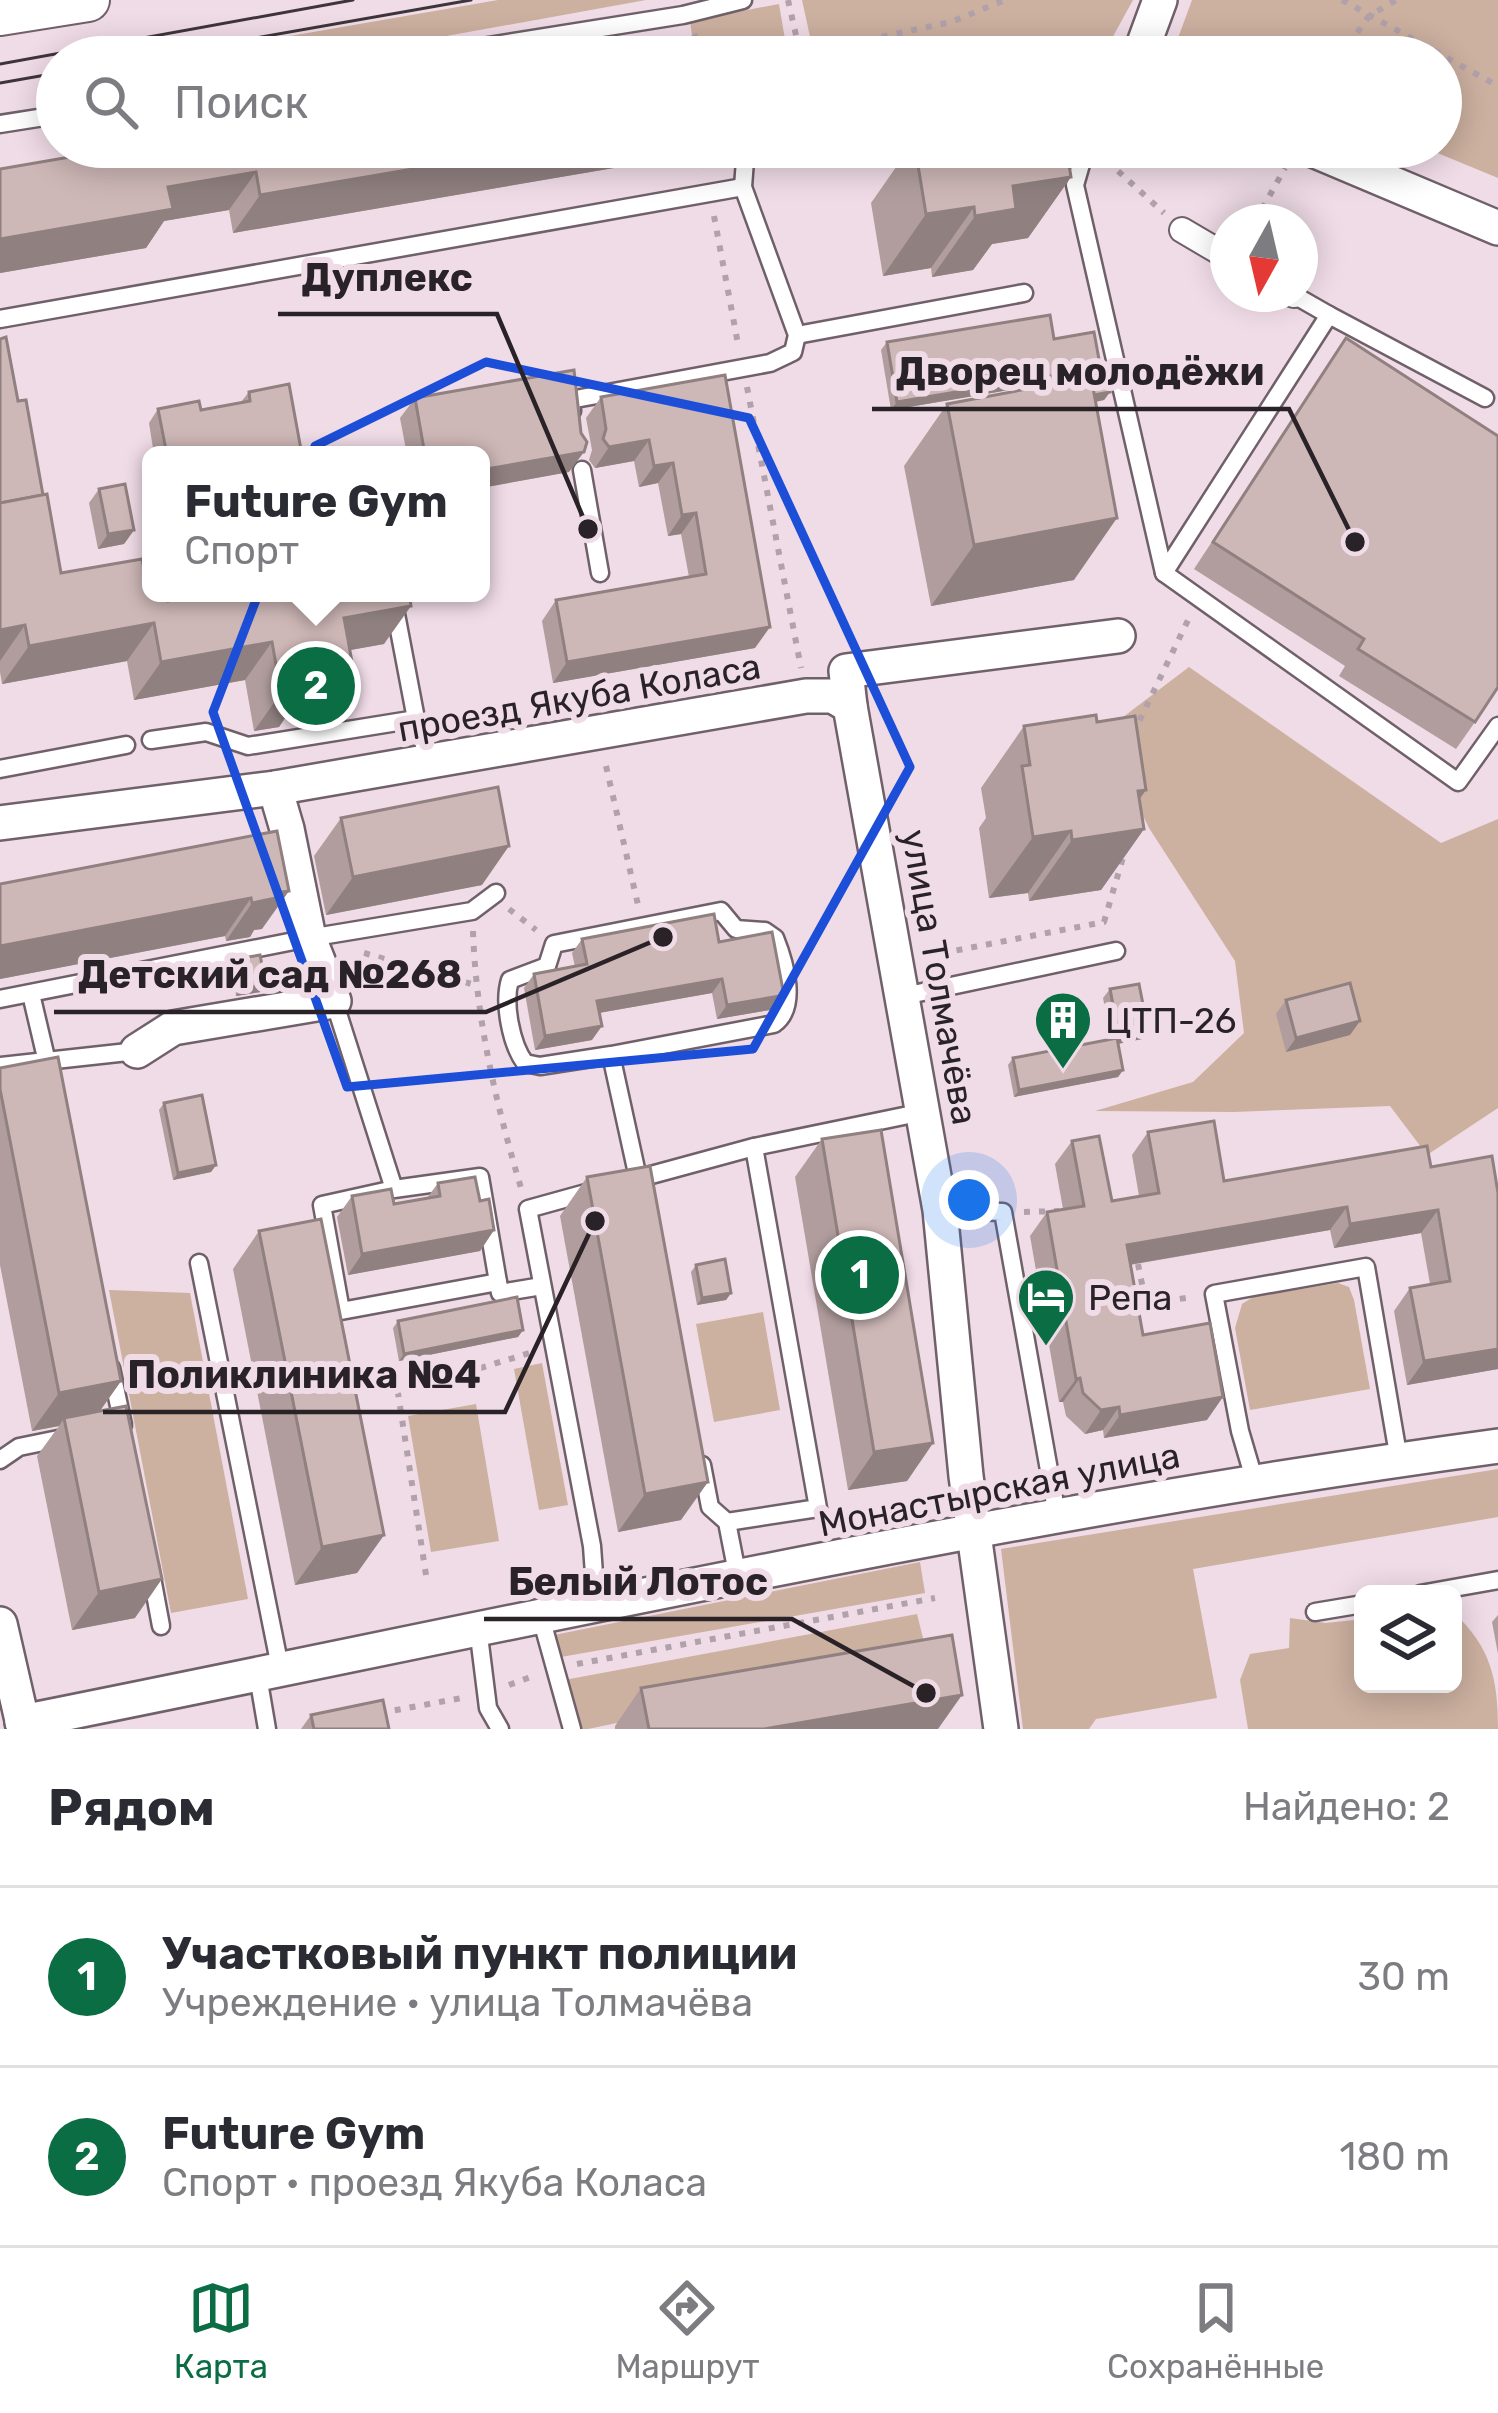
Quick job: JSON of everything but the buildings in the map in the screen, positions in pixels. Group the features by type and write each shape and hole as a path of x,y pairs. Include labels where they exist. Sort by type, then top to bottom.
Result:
{"street":[{"path":"0,14 88,0"},
{"path":"1147,36 1160,0"},
{"path":"1343,168 1498,228"},
{"path":"1182,230 1210,246"},
{"path":"855,723 846,671 1118,636"},
{"name":"проезд Якуба Коласа","path":"0,823 430,764 806,696 833,696 855,723"},
{"name":"улица Толмачёва","path":"855,723 940,1210 974,1532 1001,1729"},
{"path":"137,1051 173,1028 334,1001 309,938 275,788"},
{"name":"Монастырская улица","path":"23,1725 596,1602 1057,1515 1498,1446"},
{"path":"0,1624 4,1663 23,1725"}],"lane":[{"path":"551,36 683,15 743,0"},
{"path":"0,124 36,118"},
{"path":"576,435 570,400 770,363 793,352 796,335 743,187 744,168"},
{"path":"1080,168 1075,185 1164,573 1459,782 1498,726"},
{"path":"0,319 743,187"},
{"path":"796,335 1024,293"},
{"path":"1318,309 1485,398"},
{"path":"1164,573 1329,315"},
{"path":"582,470 600,573"},
{"path":"394,602 416,719 430,764"},
{"path":"151,740 206,732 248,746 416,719"},
{"path":"0,769 126,745"},
{"path":"0,999 472,911 496,893"},
{"path":"722,911 736,929 775,938 789,1004 785,1016 774,1024 540,1066 525,1063 517,1052 506,992 510,980 547,966 554,944 722,911"},
{"path":"904,996 1116,950"},
{"path":"31,994 57,1104"},
{"path":"334,1001 394,1189"},
{"path":"0,1066 137,1051"},
{"path":"610,1055 638,1178 653,1207"},
{"path":"596,1602 592,1546 528,1209 754,1147 923,1112"},
{"path":"727,1522 818,1508 754,1147"},
{"path":"498,1282 340,1311 322,1204 480,1177 500,1293 542,1286"},
{"path":"940,1210 1003,1212 1057,1515"},
{"path":"199,1263 270,1674 267,1729"},
{"path":"1255,1482 1240,1431 1214,1294 1366,1267 1399,1460"},
{"path":"109,1357 128,1448"},
{"path":"103,1430 123,1426"},
{"path":"0,1460 19,1447 82,1435"},
{"path":"697,1437 710,1507 727,1522 738,1578"},
{"path":"148,1559 161,1625"},
{"path":"1462,1586 1498,1580"},
{"path":"1315,1612 1354,1606"},
{"path":"540,1614 572,1729"},
{"path":"478,1627 486,1693 500,1729"}],"path":[{"path":"788,0 799,36"},
{"path":"884,36 951,22 1005,0"},
{"path":"1342,0 1406,36"},
{"path":"1355,36 1369,16 1396,0"},
{"path":"1462,66 1498,86"},
{"path":"1114,168 1182,230"},
{"path":"1266,204 1288,168"},
{"path":"710,194 740,352"},
{"path":"743,379 746,380 799,653 794,630 743,379"},
{"path":"1131,738 1190,617"},
{"path":"606,766 643,926"},
{"path":"918,958 1104,922 1126,848"},
{"path":"496,893 554,944"},
{"path":"472,911 475,985 500,1118 528,1209"},
{"path":"309,938 475,985"},
{"path":"1003,1212 1074,1210"},
{"path":"1138,1264 1146,1304 1214,1294"},
{"path":"426,1576 398,1393 554,1346"},
{"path":"379,1713 486,1693 554,1668 935,1598"}],"highlighted area":[{"path":"486,362 749,418 910,767 753,1049 347,1087 213,712 315,446"}],"shaded area":[{"path":"498,0 646,0 446,36 290,36"},
{"path":"802,0 1133,0 1113,36 810,36"},
{"path":"1192,0 1498,0 1498,178 1462,163 1462,36 1179,36"},
{"path":"779,4 784,36 692,36 690,21"},
{"path":"1189,667 1441,843 1498,819 1498,1108 1427,1155 1390,1106 1095,1111 1193,1082 1244,1033 1235,961 1149,828 1102,733"},
{"path":"1338,1283 1349,1287 1354,1300 1370,1389 1250,1410 1235,1328 1242,1304 1253,1297"},
{"path":"109,1290 190,1293 248,1599 171,1613"},
{"path":"763,1312 780,1410 714,1422 696,1324"},
{"path":"542,1363 568,1505 539,1510 514,1369"},
{"path":"476,1404 499,1541 431,1552 408,1416"},
{"path":"1498,1469 1498,1517 1193,1569 1217,1698 1096,1719 1089,1729 1023,1729 1001,1549"},
{"path":"920,1562 925,1593 561,1657 554,1635"},
{"path":"917,1614 928,1658 588,1729 575,1729 559,1681"},
{"path":"1290,1618 1326,1623 1354,1620 1354,1693 1462,1693 1462,1621 1490,1665 1498,1729 1248,1729 1240,1680 1250,1654 1289,1648"}],"tram line":[{"path":"154,36 353,0"},
{"path":"267,36 471,0"},
{"path":"0,64 36,57"},
{"path":"0,83 36,77"}],"place":[{"name":"Дуплекс","path":"588,529"},
{"name":"Дворец молодёжи","path":"1355,542"},
{"name":"Future Gym","path":"316,686"},
{"name":"Детский сад №268","path":"663,937"},
{"name":"ЦТП-26","path":"1063,1071"},
{"name":"Поликлиника №4","path":"595,1221"},
{"name":"Участковый пункт полиции","path":"860,1275"},
{"name":"Репа","path":"1046,1348"},
{"name":"Белый Лотос","path":"926,1693"}]}
